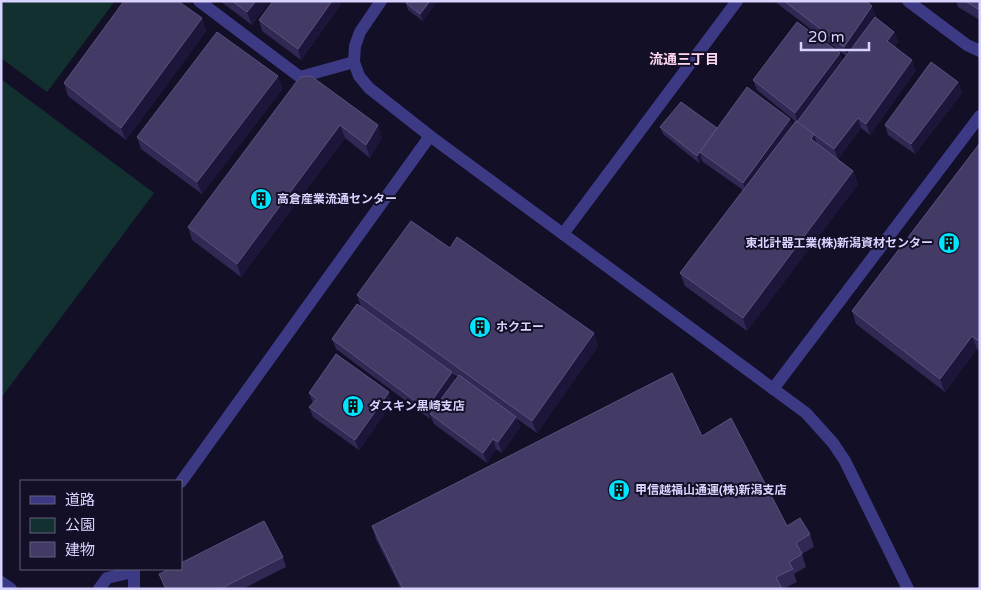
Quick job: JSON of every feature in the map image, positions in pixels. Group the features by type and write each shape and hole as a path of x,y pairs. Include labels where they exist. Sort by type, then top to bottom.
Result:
{"street":[{"path":"199,1 300,77 354,62"},
{"path":"382,1 360,32 355,46 354,62 359,76 369,88 430,136 806,413 833,443 846,461 908,589"},
{"path":"563,234 737,1"},
{"path":"908,1 967,45 980,51"},
{"path":"773,389 980,116"},
{"path":"182,481 430,136"},
{"path":"99,589 107,578 134,570 134,589"},
{"path":"1,582 11,589"}],"green space":[{"path":"1,1 115,1 47,92 1,58"},
{"path":"1,79 154,193 1,398"}],"building":[{"path":"124,1 178,1 202,18 121,128 64,83"},
{"path":"232,1 256,1 247,12"},
{"path":"273,1 332,1 298,49 259,20"},
{"path":"407,1 430,1 420,14 406,3"},
{"path":"784,1 866,1 872,6 844,47"},
{"path":"965,1 980,1 980,10"},
{"path":"875,17 894,32 887,41 912,60 866,124 858,118 834,149 797,122"},
{"path":"797,22 840,53 795,113 753,80"},
{"path":"217,32 278,76 197,182 137,137"},
{"path":"931,62 958,82 911,144 885,125"},
{"name":"高倉産業流通センター","path":"311,76 378,125 366,145 340,125 237,264 188,227 300,77"},
{"path":"747,87 790,119 743,183 700,152"},
{"path":"681,102 717,128 697,156 660,127"},
{"path":"796,121 814,134 811,139 853,171 743,318 680,273"},
{"name":"東北計器工業(株)新潟資材センター","path":"980,143 980,342 972,336 940,379 852,311"},
{"name":"ホクエー","path":"411,221 450,248 457,237 594,333 532,421 357,295"},
{"path":"357,304 452,372 426,409 332,339"},
{"name":"ダスキン黒崎支店","path":"336,354 389,392 355,440 309,407 317,399 309,393"},
{"name":"甲信越福山通運(株)新潟支店","path":"672,373 702,436 731,418 787,526 800,518 810,534 796,543 802,554 789,562 793,569 776,577 782,589 403,589 372,526"},
{"path":"459,375 516,417 498,442 493,439 483,453 430,414"},
{"path":"264,521 283,557 220,589 166,589 159,574 168,570 182,570 182,562"}],"place":[{"name":"高倉産業流通センター","path":"261,199"},
{"name":"東北計器工業(株)新潟資材センター","path":"949,243"},
{"name":"ホクエー","path":"480,327"},
{"name":"ダスキン黒崎支店","path":"353,406"},
{"name":"甲信越福山通運(株)新潟支店","path":"619,490"}],"district":[{"name":"流通三丁目","path":"684,59"}]}
